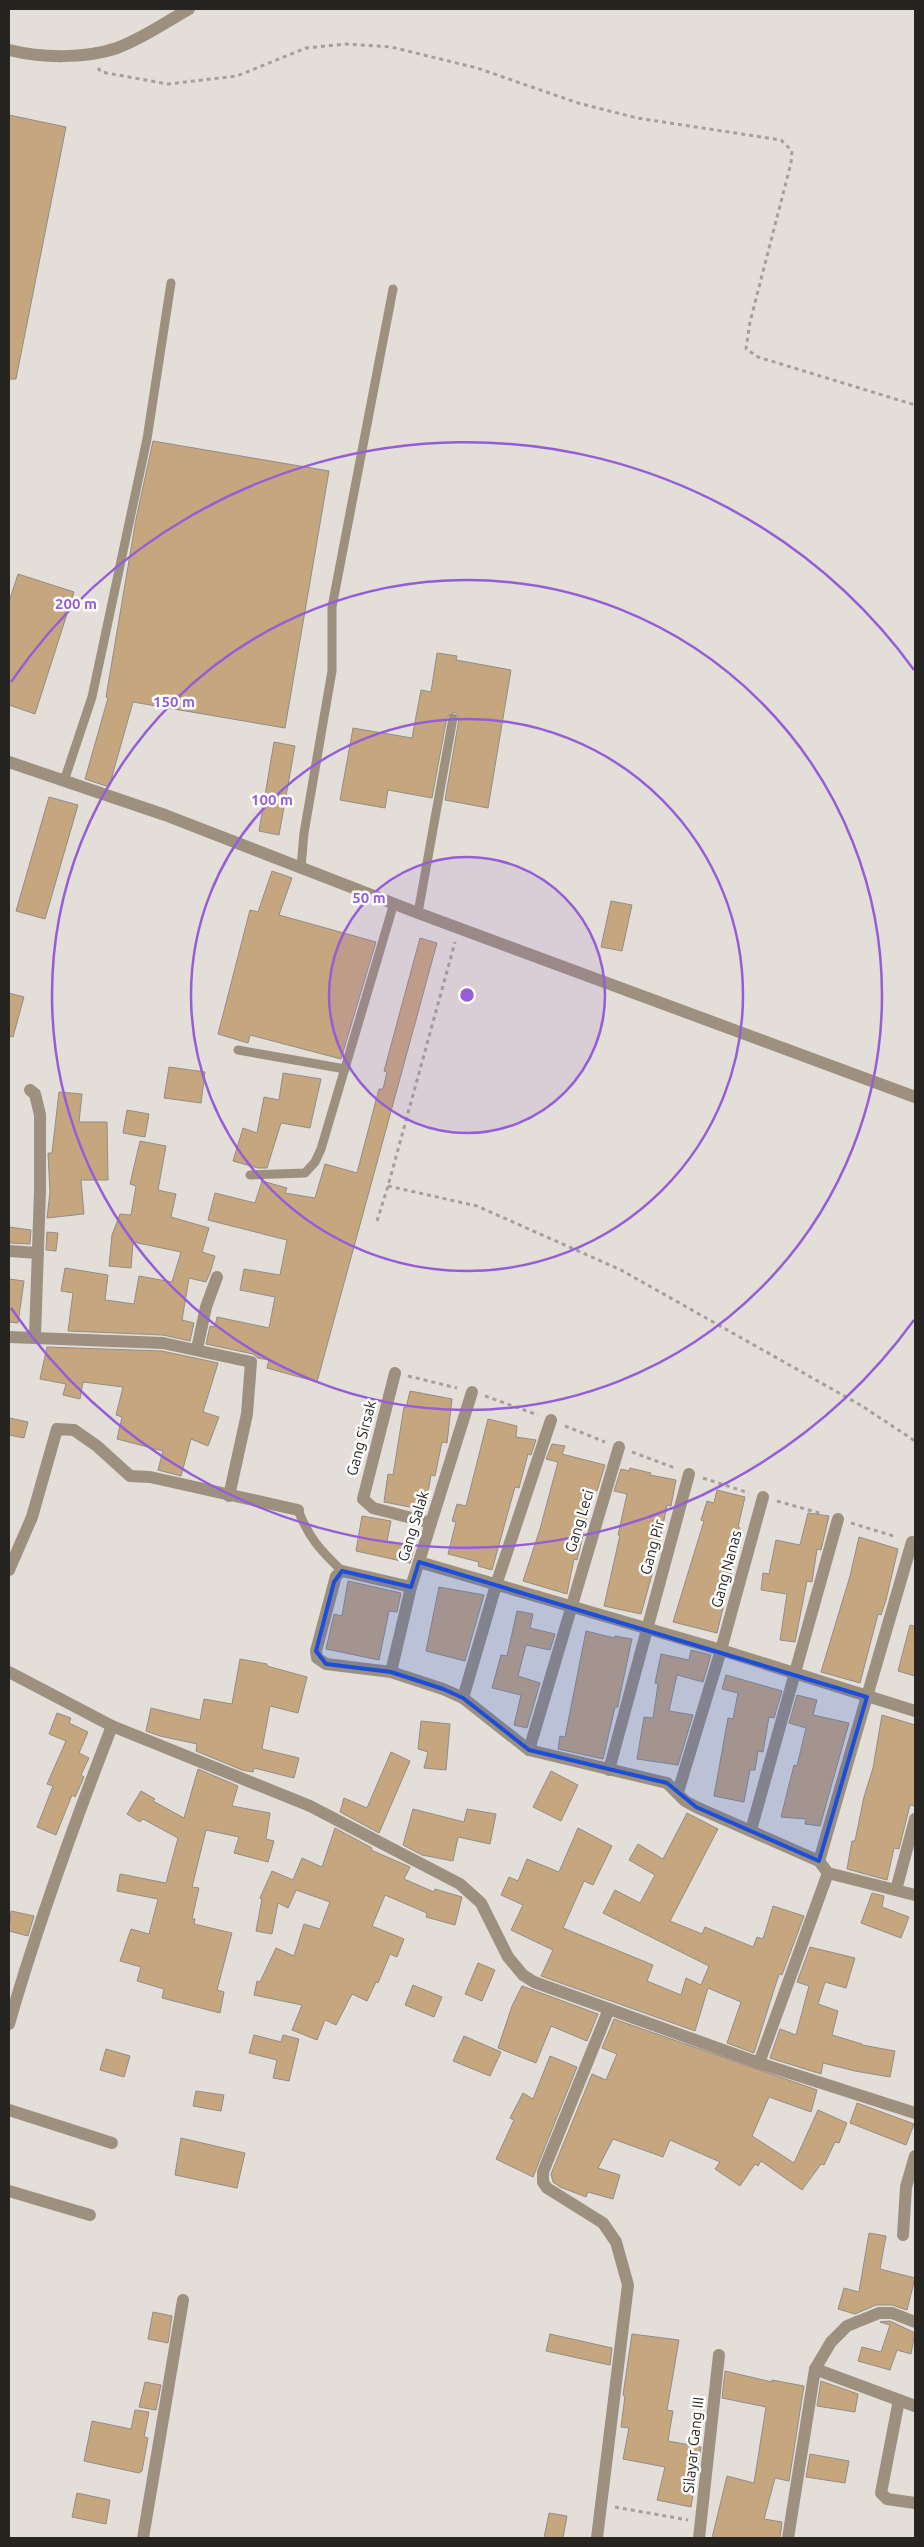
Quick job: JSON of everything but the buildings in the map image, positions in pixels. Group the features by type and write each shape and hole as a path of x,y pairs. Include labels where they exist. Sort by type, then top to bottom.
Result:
{"street":[{"path":"9,50 26,54 86,54 117,48 189,9"},
{"path":"9,762 165,815 418,913 915,1097"},
{"path":"30,1090 35,1094 40,1115 35,1336"},
{"path":"9,1251 38,1253"},
{"path":"198,1349 206,1307 218,1276"},
{"path":"9,1337 35,1336 163,1343 198,1349 251,1362 247,1414 229,1496"},
{"name":"Gang Sirsak","path":"395,1373 363,1499 373,1508 431,1523"},
{"name":"Gang Salak","path":"391,1672 410,1586 472,1392"},
{"path":"464,1698 496,1585 551,1420"},
{"path":"9,1570 32,1517 57,1429 74,1430 97,1446 130,1476 150,1477 298,1510"},
{"name":"Gang Leci","path":"529,1750 570,1605 619,1447"},
{"name":"Gang Pir","path":"609,1770 689,1474"},
{"name":"Gang Nanas","path":"678,1792 721,1650 763,1497"},
{"path":"751,1830 838,1519"},
{"path":"818,1861 912,1542"},
{"path":"419,1562 721,1650 867,1698 915,1711"},
{"path":"410,1586 342,1571 336,1576 334,1582 316,1651 317,1658 326,1664 391,1672 416,1678 464,1698 529,1750 667,1782 685,1801 818,1861 828,1873 915,1895"},
{"path":"9,1672 112,1726 310,1806 460,1884 481,1903 508,1958 523,1975 534,1982 759,2063 915,2113"},
{"path":"9,2024 30,1951 66,1844 112,1726"},
{"path":"896,1890 915,1819"},
{"path":"759,2063 828,1873"},
{"path":"596,2538 628,2285 616,2242 603,2223 547,2188 543,2182 543,2172 609,2009"},
{"path":"9,2110 112,2143"},
{"path":"904,2235 906,2187 915,2156"},
{"path":"9,2191 90,2215"},
{"path":"143,2538 183,2300"},
{"path":"788,2538 815,2369 831,2342 847,2326 879,2314 892,2313 915,2322"},
{"name":"Silayar Gang III","path":"699,2538 719,2355"},
{"path":"815,2369 915,2406"},
{"path":"900,2400 881,2493 887,2499 915,2503"}],"lane":[{"path":"64,780 96,678 147,439 171,283"},
{"path":"301,867 304,833 332,671 332,607 392,289"},
{"path":"418,913 453,718"},
{"path":"250,1174 305,1173 315,1162 345,1069 394,903"},
{"path":"238,1050 345,1069"},
{"path":"298,1510 307,1533 318,1548 342,1571"}],"path":[{"path":"86,54 101,72 168,84 237,76 306,48 346,44 391,47 477,68 578,103 638,118 781,140 792,151 791,163 750,322 746,349 758,357 915,405"},
{"path":"377,1221 459,927"},
{"path":"388,1186 477,1206 621,1270 862,1406 915,1440"},
{"path":"838,1519 912,1542"},
{"path":"600,2504 701,2521"}],"highlighted area":[{"path":"419,1562 867,1697 819,1861 696,1807 667,1783 529,1750 463,1698 443,1689 391,1672 326,1664 316,1651 334,1582 342,1571 411,1587"}]}
